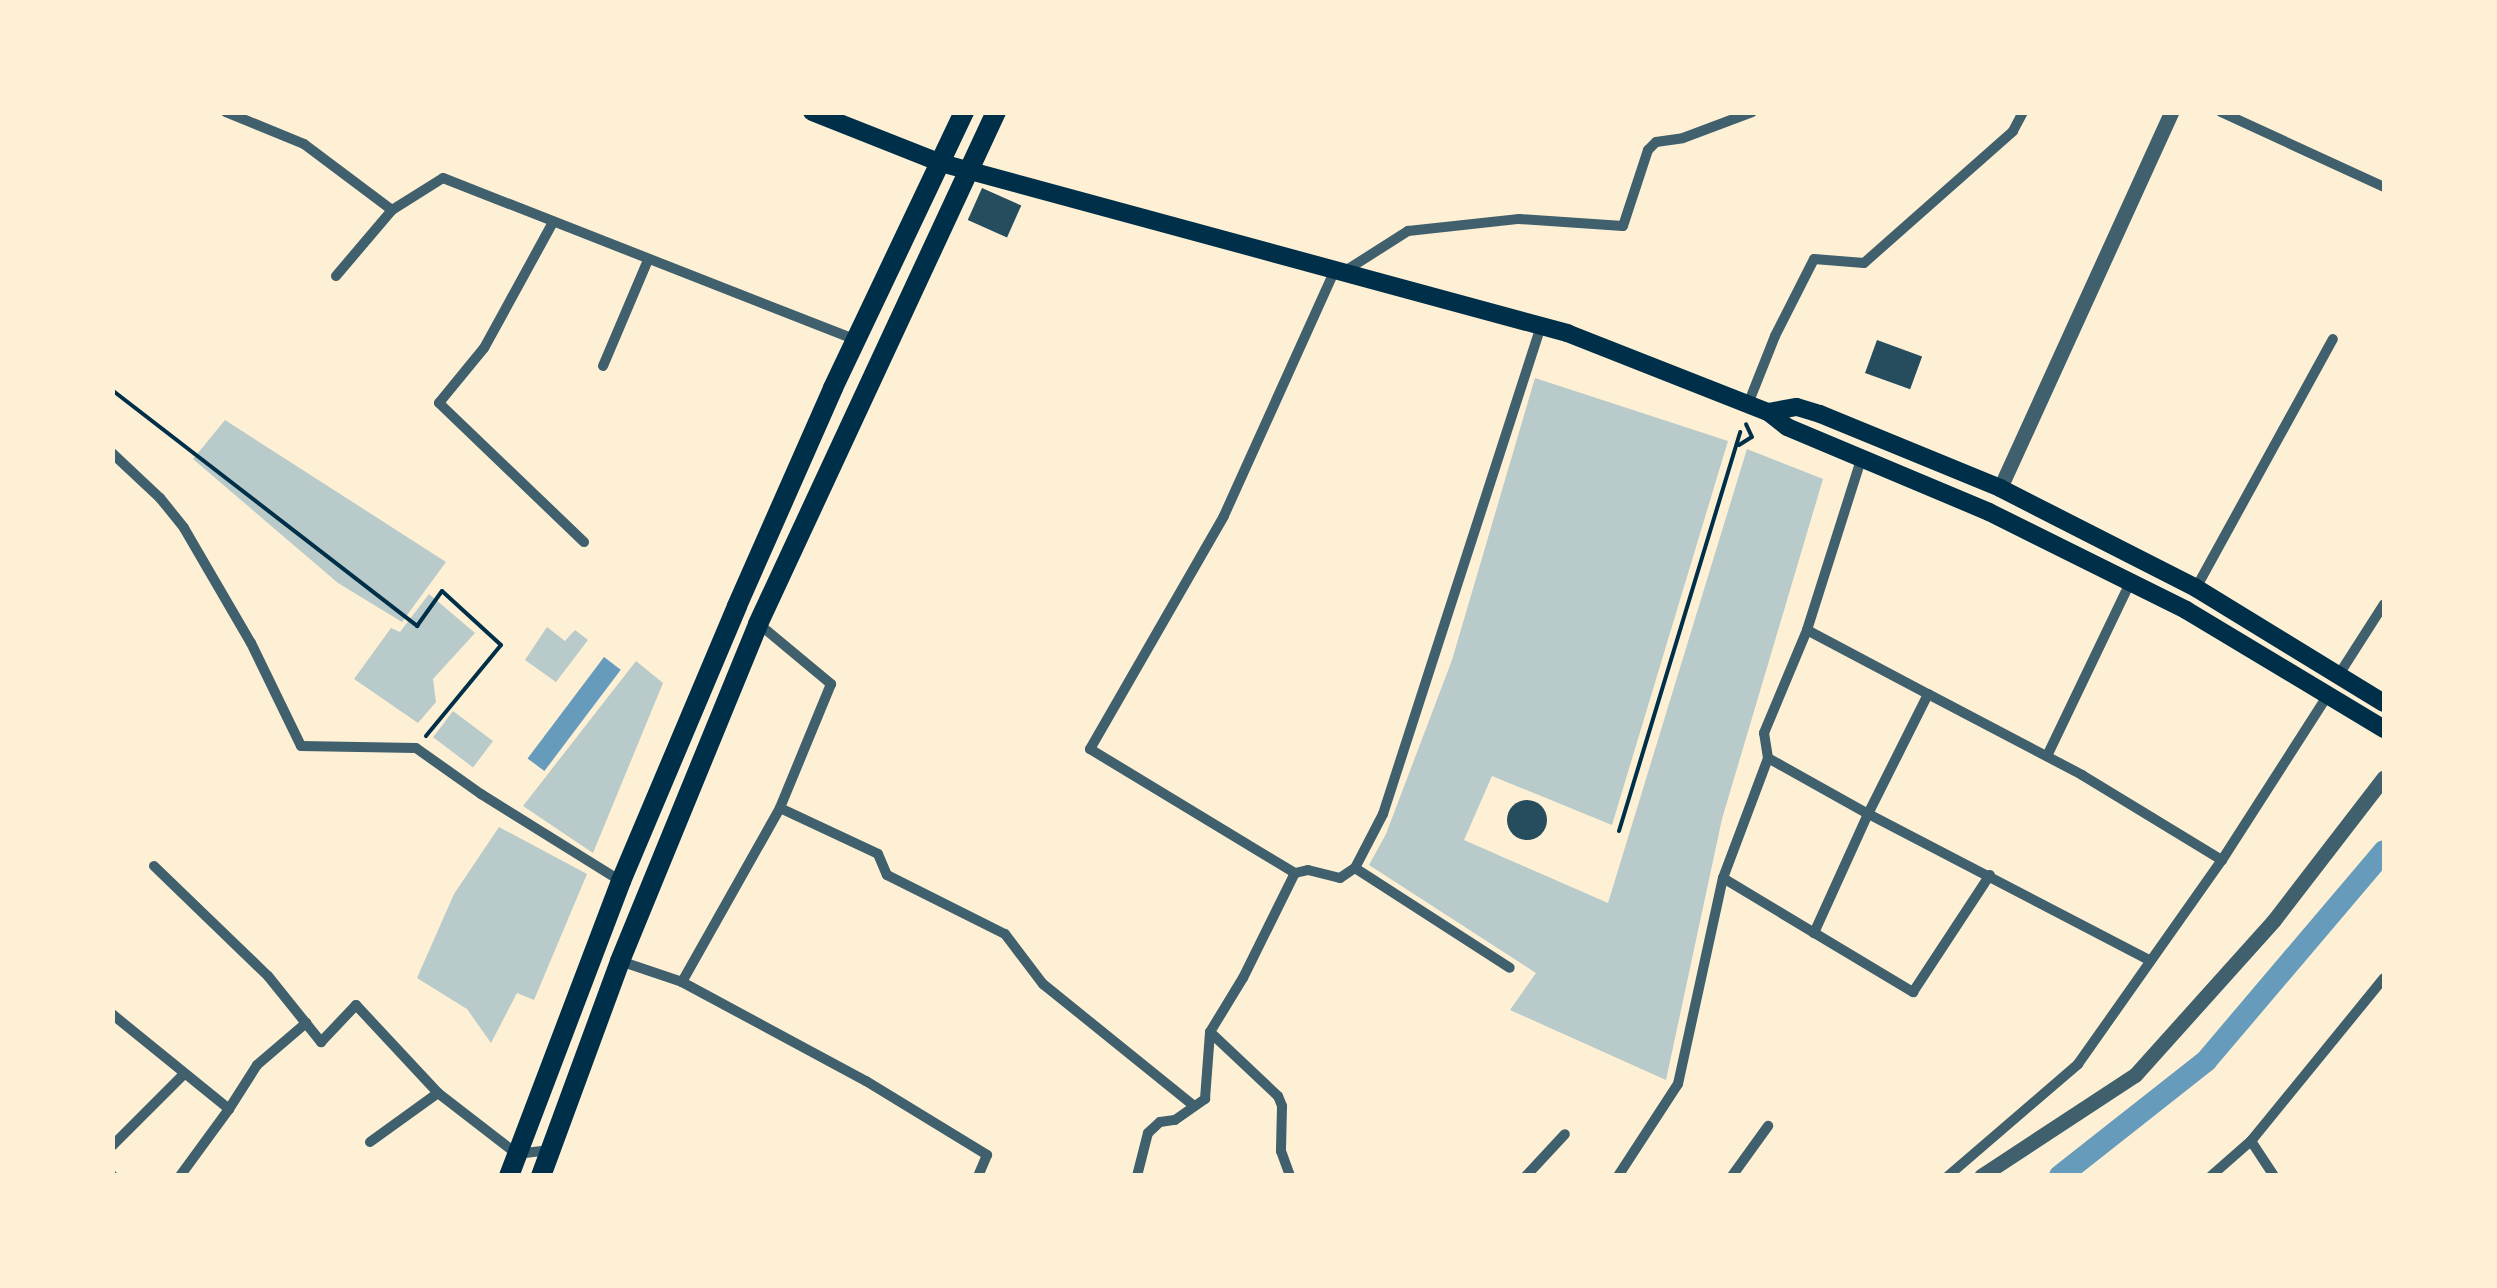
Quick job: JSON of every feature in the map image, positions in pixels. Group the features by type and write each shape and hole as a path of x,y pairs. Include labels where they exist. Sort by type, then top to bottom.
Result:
{"main road":[{"path":"812,112 941,163 1542,326 1746,412 1797,406 1820,414 2000,488 2196,588 2384,703"},
{"path":"510,1176 621,882 856,340 964,112"},
{"path":"541,1176 620,961 758,624 996,112"},
{"path":"1768,412 1787,426 1989,512 2186,610 2384,729"}],"street":[{"path":"226,112 304,144 392,210"},
{"path":"1542,326 1383,814 1355,868 1340,878 1308,870 1295,873 1090,749 1224,516 1338,273 1408,231 1519,219 1623,226 1648,150 1656,142 1684,138 1752,112"},
{"path":"1746,412 1775,336 1814,258 1864,263 2002,142 2023,112"},
{"path":"2000,488 2171,112"},
{"path":"2221,112 2384,188"},
{"path":"336,276 392,210 443,178 552,224 856,340"},
{"path":"552,224 484,348 439,403 584,542"},
{"path":"603,366 648,260"},
{"path":"2196,588 2334,339"},
{"path":"112,453 160,498 184,528 252,642 302,746 416,748 621,882"},
{"path":"1618,1176 1678,1084 1723,878 1768,758 1764,733 1808,630 1862,457"},
{"path":"2047,756 2130,583"},
{"path":"2338,676 2384,604"},
{"path":"682,982 780,808 831,684 758,624"},
{"path":"1808,630 2047,756 2222,860"},
{"path":"1814,933 1928,694"},
{"path":"1948,1176 2078,1064 2222,860 2328,695"},
{"path":"1768,758 2149,960"},
{"path":"1981,1176 2135,1076 2274,920 2384,777"},
{"path":"780,808 878,854 887,875 1005,934 1043,984 1194,1106"},
{"path":"154,866 268,976 322,1042 356,1004 438,1093 517,1154 551,1150"},
{"path":"1355,868 1510,968"},
{"path":"1137,1176 1148,1133 1205,1099 1210,1032 1243,978 1295,873"},
{"path":"1723,878 1913,992 1990,874"},
{"path":"620,961 682,982 866,1081 987,1155 978,1176"},
{"path":"2211,1176 2250,1141 2384,978"},
{"path":"112,1014 229,1109"},
{"path":"180,1176 257,1065 306,1023"},
{"path":"1210,1032 1278,1096 1282,1106 1281,1151 1290,1176"},
{"path":"112,1146 184,1074"},
{"path":"370,1142 438,1093"},
{"path":"1732,1176 1768,1126"},
{"path":"1526,1176 1565,1134"},
{"path":"2250,1141 2274,1176"}],"path":[{"path":"112,390 417,626 442,591 500,645 416,748"},
{"path":"1736,446 1752,437 1746,412"},
{"path":"1620,831 1740,432"}],"shaded area":[{"path":"1535,378 1728,441 1612,825 1492,776 1464,840 1608,903 1747,449 1823,479 1722,819 1666,1080 1510,1010 1536,973 1369,865 1386,834 1452,660"},
{"path":"225,420 446,562 402,622 338,583 193,459"},
{"path":"429,594 475,633 433,679 436,702 418,723 354,679 391,628 400,632"},
{"path":"547,627 565,641 575,630 588,640 556,682 525,660"},
{"path":"636,661 663,683 593,853 523,806"},
{"path":"453,711 493,741 473,767 433,737"},
{"path":"499,827 587,874 534,1000 517,993 491,1043 467,1009 417,978 454,894"}],"water":[{"path":"604,657 621,670 544,771 528,758"}],"building":[{"path":"982,188 1021,205 1007,237 968,220"},
{"path":"1877,340 1922,356 1910,389 1865,373"},
{"path":"1527,800 1541,806 1547,820 1541,834 1527,840 1513,834 1507,820 1513,806"}],"waterway":[{"path":"2060,1176 2206,1061 2384,851"}]}
